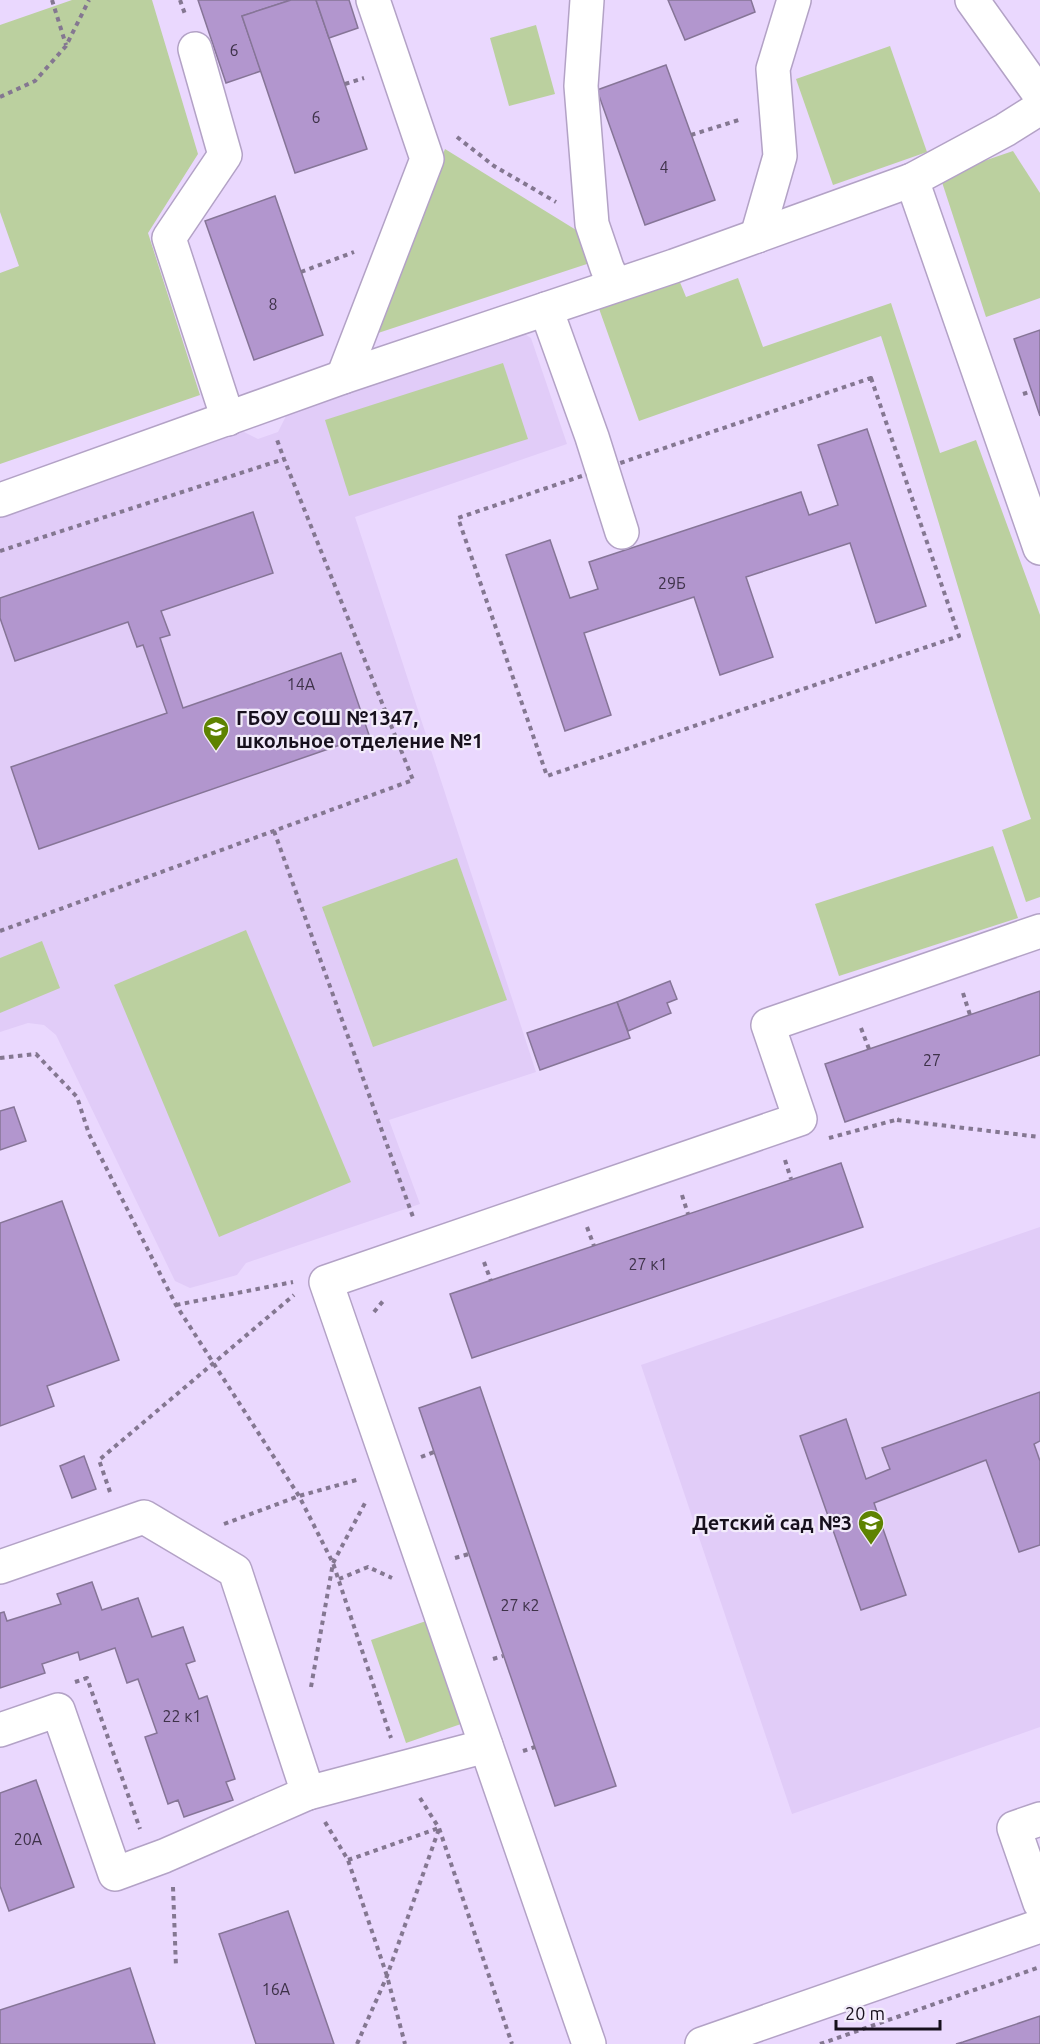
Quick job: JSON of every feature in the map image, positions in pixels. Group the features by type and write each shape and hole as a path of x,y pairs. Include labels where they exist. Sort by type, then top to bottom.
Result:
{"street":[{"path":"343,377 427,159 373,0"},
{"path":"587,0 581,86 592,224 615,285"},
{"path":"757,236 780,156 773,69 794,0"},
{"path":"972,0 1040,95"},
{"path":"195,49 225,155 169,238 228,419"},
{"path":"0,500 343,377 757,236 912,180 1005,130 1040,108"},
{"path":"912,180 1040,548"},
{"path":"546,309 622,532"},
{"path":"589,2044 486,1746 386,1472 321,1280 424,1248 800,1119 768,1025 1040,931"},
{"path":"0,1567 144,1517 235,1571 308,1793"},
{"path":"0,1730 58,1710 115,1874 164,1856 308,1793 486,1746"},
{"path":"1040,1819 1014,1828 1040,1903"},
{"path":"702,2044 1040,1926"}],"path":[{"path":"52,0 66,46"},
{"path":"0,97 34,81 66,46 89,0"},
{"path":"691,135 776,108"},
{"path":"449,131 494,166 592,224"},
{"path":"302,273 355,251"},
{"path":"871,378 959,636 547,776 458,518 602,469 871,378"},
{"path":"0,551 284,459 413,780 0,931"},
{"path":"274,831 424,1248"},
{"path":"960,987 970,1015"},
{"path":"859,1021 869,1049"},
{"path":"0,1058 36,1054 77,1097 89,1134 176,1305 299,1496 339,1579 401,1769 439,1828 512,2044"},
{"path":"831,1138 898,1119 1040,1137"},
{"path":"783,1154 791,1179"},
{"path":"679,1189 688,1214"},
{"path":"585,1220 594,1246"},
{"path":"482,1256 491,1281"},
{"path":"176,1305 321,1280"},
{"path":"124,1524 99,1460 214,1363 321,1280"},
{"path":"224,1524 299,1496 386,1472"},
{"path":"310,1690 333,1563 386,1472"},
{"path":"339,1579 368,1567 398,1581"},
{"path":"66,1686 87,1678 141,1832"},
{"path":"308,1793 348,1860 387,1976 405,2044"},
{"path":"348,1860 439,1828"},
{"path":"357,2044 387,1976 439,1828"},
{"path":"173,1878 176,1967"},
{"path":"820,2044 1040,1967"}],"shaded area":[{"name":"ГБОУ СОШ №1347, школьное отделение №1","path":"518,330 531,338 567,444 355,517 536,1072 389,1120 420,1204 246,1263 237,1275 190,1288 175,1281 56,1035 44,1025 28,1023 0,1032 0,516 238,429 258,439 278,432 287,414"},
{"name":"Детский сад №3","path":"1040,1227 1040,1727 792,1814 641,1365"}],"green space":[{"path":"72,0 152,0 198,154 148,233 200,395 0,464 0,273 19,266 0,212 0,25"},
{"path":"536,25 555,94 509,106 490,38"},
{"path":"890,46 927,152 833,185 796,79"},
{"path":"445,149 581,233 593,262 372,335"},
{"path":"1013,151 1040,193 1040,298 986,317 940,176"},
{"path":"677,275 686,297 738,278 763,347 891,303 940,453 976,440 1040,615 1040,897 1026,902 1002,830 1031,819 881,336 639,421 597,303"},
{"path":"503,363 528,439 349,496 325,420"},
{"path":"993,846 1018,918 839,976 815,904"},
{"path":"457,858 507,1000 373,1047 322,907"},
{"path":"246,930 351,1182 219,1237 114,985"},
{"path":"42,941 60,988 0,1013 0,958"},
{"path":"426,1621 461,1724 406,1743 371,1640"}],"building":[{"path":"198,0 291,0 242,16 261,71 226,83"},
{"path":"291,0 316,0 367,149 295,173 242,16"},
{"path":"316,0 349,0 358,28 329,38"},
{"path":"668,0 751,0 755,12 685,40"},
{"path":"666,65 715,200 645,225 597,90"},
{"path":"275,196 323,335 254,360 205,221"},
{"path":"1040,330 1040,416 1014,339"},
{"path":"867,429 926,606 876,623 850,543 746,577 773,657 720,675 694,597 584,633 611,715 565,731 506,555 550,540 570,598 598,589 589,562 801,492 809,515 838,505 818,445"},
{"path":"253,512 273,573 161,611 170,635 160,638 183,708 341,653 369,735 39,849 11,767 167,713 143,645 137,647 128,622 15,661 0,618 0,598"},
{"path":"670,981 677,999 667,1003 671,1013 628,1031 617,1002"},
{"path":"1040,991 1040,1055 845,1122 825,1064"},
{"path":"617,1002 630,1038 540,1070 527,1033"},
{"path":"14,1107 26,1141 0,1150 0,1111"},
{"path":"841,1163 863,1227 472,1358 450,1294"},
{"path":"62,1201 119,1360 47,1386 54,1406 0,1426 0,1223"},
{"path":"480,1387 616,1786 555,1806 419,1408"},
{"path":"1040,1392 1040,1441 1034,1444 1040,1461 1040,1545 1019,1552 986,1460 874,1503 906,1595 861,1610 800,1436 846,1419 866,1479 890,1469 882,1448"},
{"path":"84,1456 96,1489 72,1498 60,1466"},
{"path":"92,1582 102,1610 138,1598 152,1637 183,1627 195,1661 186,1664 199,1699 207,1696 235,1779 226,1782 233,1800 184,1817 178,1800 168,1804 145,1737 157,1733 138,1679 127,1683 115,1648 80,1660 78,1652 42,1664 45,1673 0,1688 0,1613 4,1612 7,1621 61,1604 57,1594"},
{"path":"36,1780 74,1887 9,1911 0,1886 0,1793"},
{"path":"288,1911 334,2044 256,2044 219,1934"},
{"path":"130,1968 155,2044 0,2044 0,2010"},
{"path":"1040,2016 1040,2044 956,2044 963,2042"}],"place":[{"name":"ГБОУ СОШ №1347, школьное отделение №1","path":"216,752"},
{"name":"Детский сад №3","path":"871,1546"}]}
